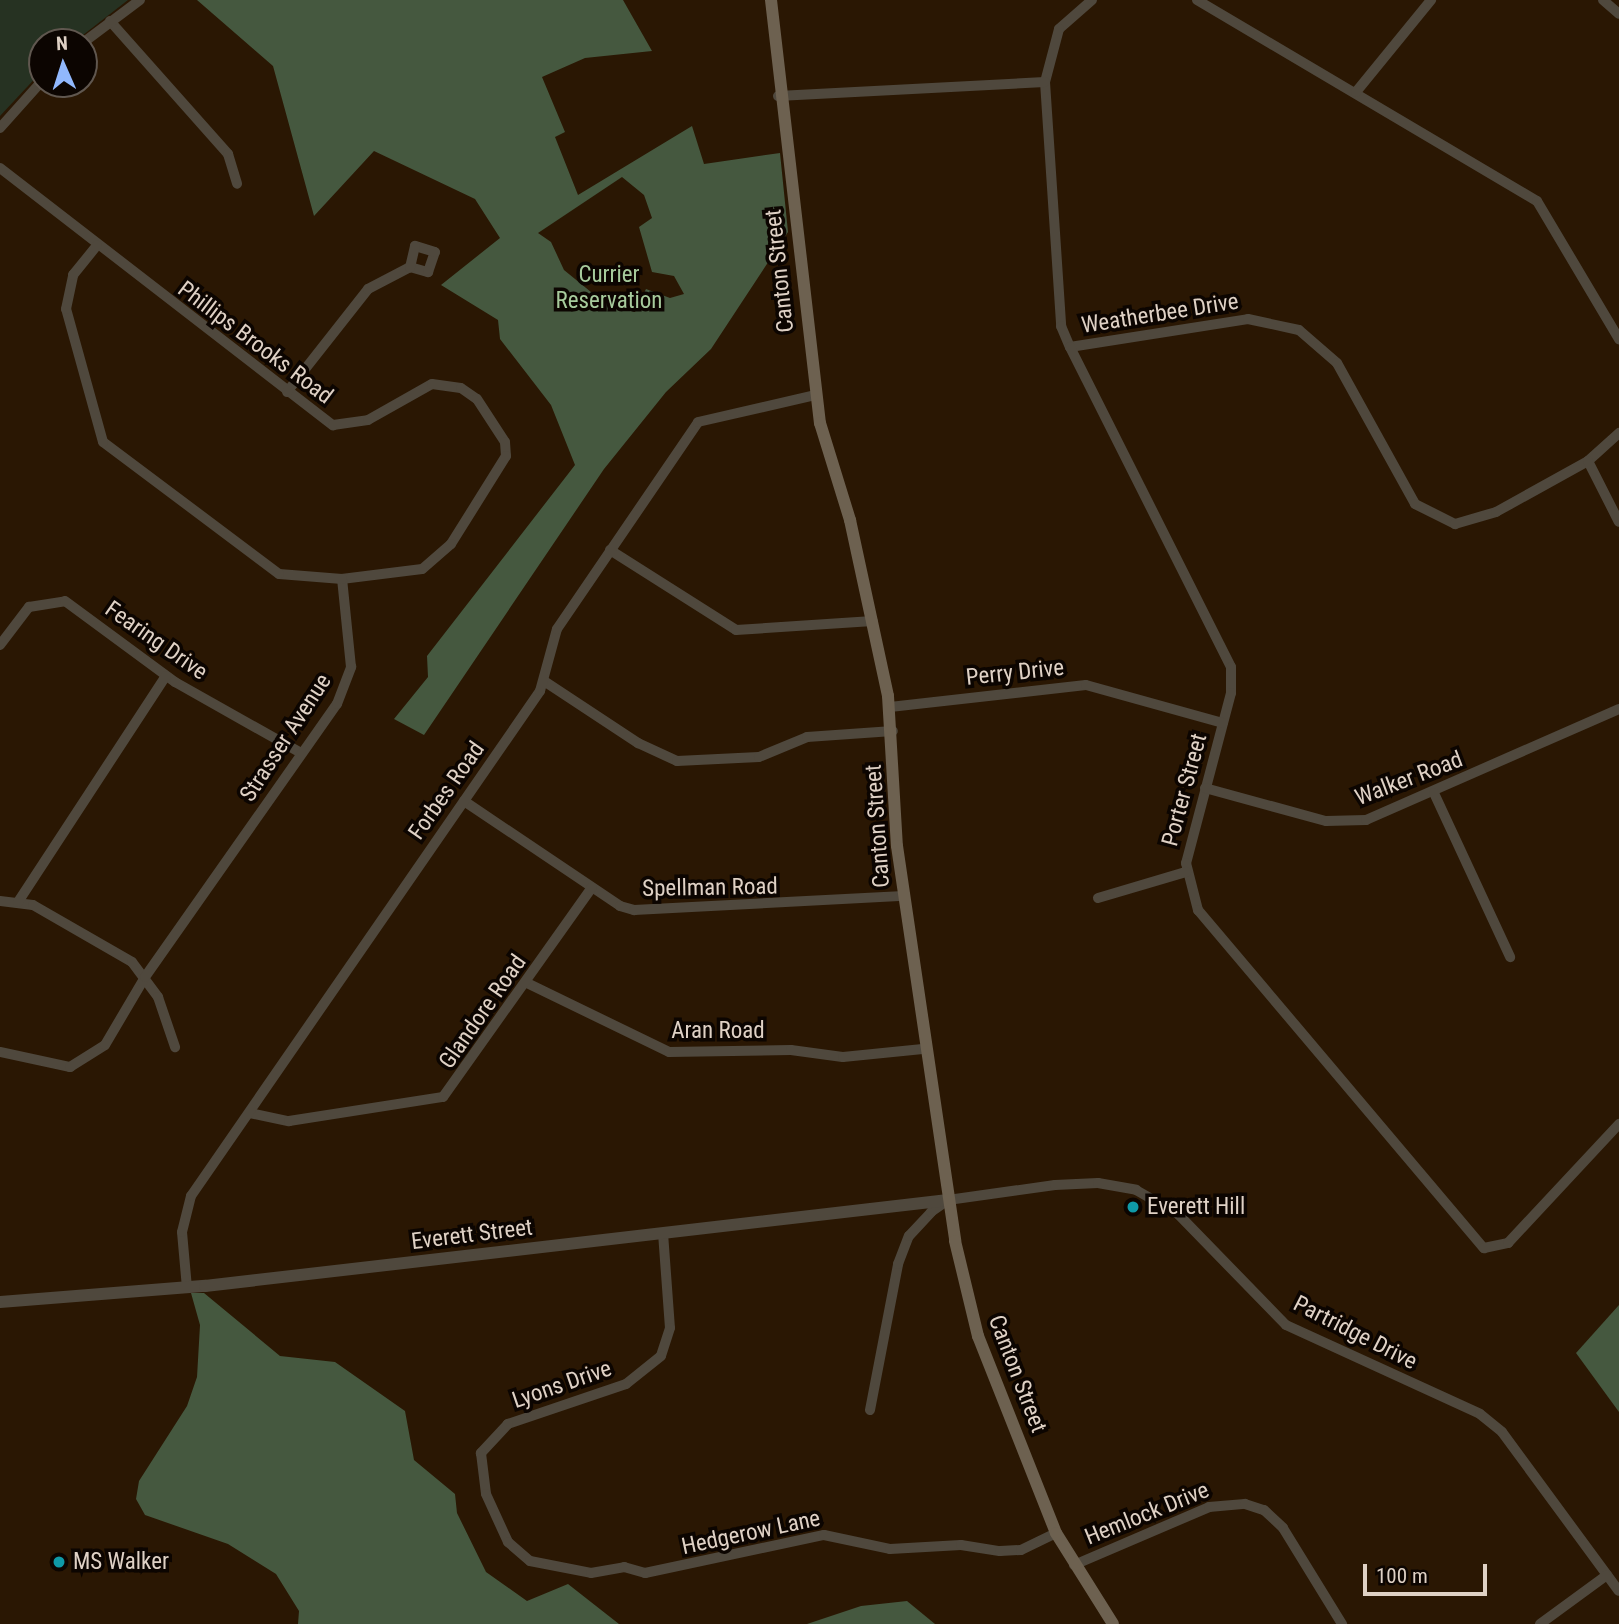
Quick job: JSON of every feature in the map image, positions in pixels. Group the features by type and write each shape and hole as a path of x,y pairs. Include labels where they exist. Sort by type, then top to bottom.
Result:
{"main road":[{"name":"Canton Street","path":"771,0 778,96 816,395 873,621 890,707 904,895 923,1049 948,1200 976,1330 1056,1533 1113,1624"}],"street":[{"path":"98,31 140,0"},
{"name":"Weatherbee Drive","path":"1092,0 1059,29 1045,82 1061,326 1070,347 1248,319 1299,330 1337,363 1413,501 1450,523 1483,518 1588,461 1619,433"},
{"path":"1197,0 1356,92 1546,209 1619,339"},
{"path":"1356,92 1431,0"},
{"path":"1603,0 1619,14"},
{"path":"110,21 228,154 237,184"},
{"path":"778,96 1045,82"},
{"path":"0,128 28,97"},
{"name":"Phillips Brooks Road","path":"0,168 322,418 347,425 377,416 424,385 446,383 477,399 505,442 502,467 487,494 431,566 342,579"},
{"path":"97,245 68,285 66,309 107,449 279,574 342,579"},
{"path":"287,393 368,289 410,267"},
{"name":"Porter Street","path":"1070,347 1228,659 1232,684 1185,872 1208,923 1476,1243 1496,1250 1619,1124"},
{"name":"Forbes Road","path":"187,1288 187,1207 544,681 557,629 698,422 816,395"},
{"path":"1588,461 1619,522"},
{"path":"610,550 736,631 873,621"},
{"name":"Strasser Avenue","path":"0,1052 70,1067 85,1062 105,1045 145,977 337,704 351,667 342,579"},
{"name":"Fearing Drive","path":"0,645 29,607 65,601 166,676 301,753"},
{"path":"18,902 166,676"},
{"path":"544,681 646,749 677,761 759,757 807,737 893,732"},
{"name":"Perry Drive","path":"890,707 1079,685 1223,723"},
{"name":"Walker Road","path":"1205,789 1347,822 1434,793 1619,709"},
{"path":"1434,793 1510,957"},
{"name":"Spellman Road","path":"464,801 592,887 634,910 904,895"},
{"path":"1098,898 1185,872"},
{"name":"Glandore Road","path":"250,1113 289,1121 443,1097 527,983 592,887"},
{"path":"0,901 18,902 74,928 145,977 175,1047"},
{"name":"Aran Road","path":"527,983 669,1052 791,1050 843,1057 923,1049"},
{"name":"Partridge Drive","path":"948,1200 1098,1183 1167,1205 1286,1325 1480,1414 1502,1432 1619,1591"},
{"path":"870,1410 903,1250 918,1224 948,1200"},
{"name":"Everett Street","path":"0,1302 187,1288 948,1200"},
{"name":"Lyons Drive","path":"486,1494 480,1461 496,1432 626,1384 661,1356 670,1328 663,1233"},
{"name":"Hedgerow Lane","path":"486,1494 509,1542 530,1561 592,1573 682,1567 824,1535 890,1549 961,1545 1000,1551 1021,1550 1056,1533"},
{"name":"Hemlock Drive","path":"1074,1565 1209,1507 1245,1504 1264,1510 1283,1528 1342,1624"},
{"path":"1540,1624 1607,1575"}],"green space":[{"path":"0,0 128,0 92,28 28,28 28,86 0,116"},
{"name":"Currier Reservation","path":"197,0 623,0 652,51 585,58 542,77 565,132 555,137 578,195 692,126 704,164 780,153 788,232 711,349 666,392 604,469 424,735 394,719 428,677 427,656 575,465 551,405 500,339 498,320 441,285 500,238 475,199 374,151 314,216 273,66","holes":["622,177 644,195 652,218 639,227 652,272 674,276 684,294 670,298 646,289 635,312 602,301 564,270 551,242 538,233"]},
{"path":"191,1293 204,1293 280,1356 335,1362 405,1411 414,1460 455,1494 457,1513 486,1572 527,1601 568,1584 619,1624 298,1624 299,1611 276,1574 228,1544 145,1515 136,1499 139,1481 187,1406 197,1377 200,1325"},
{"path":"1619,1305 1619,1412 1576,1353"},
{"path":"907,1601 935,1624 807,1624 861,1606"}],"place":[{"name":"Everett Hill","path":"1133,1207"},
{"name":"MS Walker","path":"59,1562"}]}
